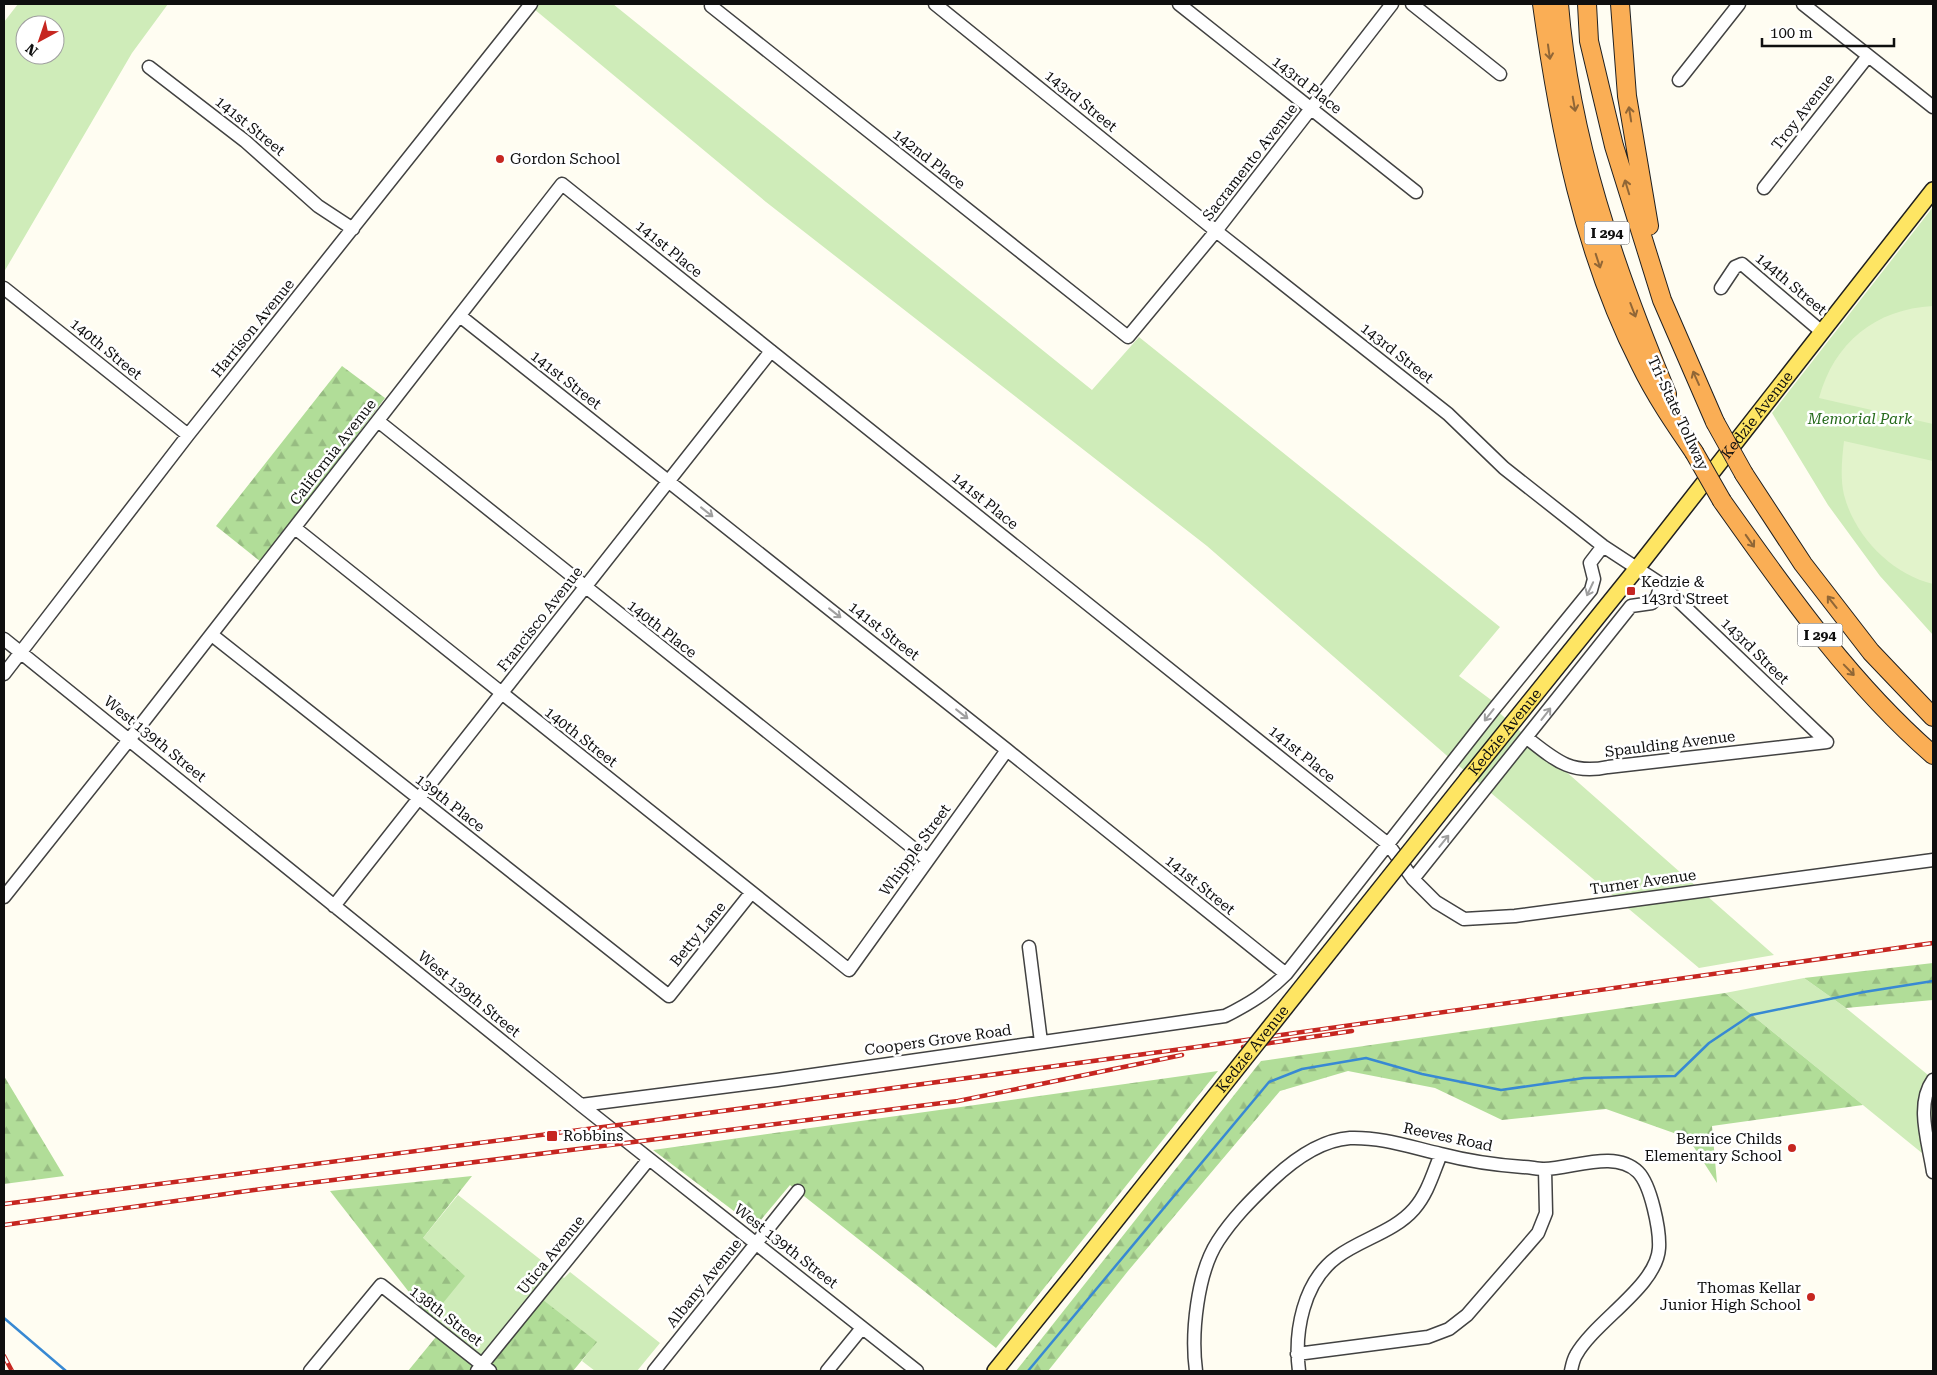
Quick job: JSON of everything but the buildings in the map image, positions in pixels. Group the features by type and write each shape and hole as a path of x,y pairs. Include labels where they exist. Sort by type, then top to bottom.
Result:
{"highway":[{"path":"1542,4 1554,93 1569,163 1600,267 1640,364 1665,409 1694,452"},
{"name":"Tri-State Tollway","path":"1560,4 1562,32 1580,142 1617,269 1669,398 1694,452 1722,501 1839,660 1913,737 1933,755"},
{"name":"Tri-State Tollway","path":"1586,4 1589,41 1614,146 1662,300 1715,422 1744,474 1802,564 1871,652 1933,717"},
{"path":"1620,4 1627,96 1662,300"}],"main road":[{"name":"Kedzie Avenue","path":"995,1371 1638,567 1933,190"}],"street":[{"name":"Harrison Avenue","path":"4,674 188,435 531,4"},
{"name":"143rd Street","path":"935,4 1216,231 1448,414 1504,468 1603,546 1638,567 1660,584 1827,742"},
{"name":"143rd Place","path":"1179,4 1416,192"},
{"name":"Sacramento Avenue","path":"1128,337 1216,231 1312,110 1392,4"},
{"path":"1412,4 1500,74"},
{"path":"1679,80 1739,4"},
{"path":"1803,4 1933,107"},
{"name":"142nd Place","path":"712,5 1128,337"},
{"name":"Troy Avenue","path":"1764,188 1868,56"},
{"name":"141st Street","path":"149,67 245,141 318,206 353,229"},
{"name":"California Avenue","path":"4,897 130,740 562,184"},
{"name":"141st Place","path":"562,184 1388,844"},
{"name":"144th Street","path":"1721,288 1735,267 1742,264 1822,332"},
{"name":"140th Street","path":"4,288 188,435"},
{"name":"141st Street","path":"460,316 1286,974"},
{"name":"Francisco Avenue","path":"334,906 771,351"},
{"name":"140th Place","path":"378,421 585,589 928,860"},
{"name":"140th Street","path":"295,528 849,970"},
{"name":"Coopers Grove Road","path":"581,1105 1225,1016 1257,1000 1286,974 1494,709 1591,590 1594,579 1590,563 1603,546"},
{"path":"1413,879 1631,606 1652,603 1657,597 1660,584"},
{"name":"139th Place","path":"212,635 669,996"},
{"name":"West 139th Street","path":"4,638 581,1105 917,1371"},
{"name":"Spaulding Avenue","path":"1527,738 1566,766 1592,770 1608,766 1827,742"},
{"name":"Whipple Street","path":"849,970 1007,750"},
{"name":"Turner Avenue","path":"1388,844 1413,879 1436,902 1464,919 1515,916 1933,860"},
{"name":"Betty Lane","path":"669,996 751,893"},
{"path":"1030,947 1041,1042"},
{"path":"1933,1080 1926,1095 1924,1110 1933,1172"},
{"name":"Reeves Road","path":"1196,1371 1194,1323 1206,1269 1217,1242 1243,1208 1287,1165 1318,1147 1348,1138 1380,1138 1480,1163 1545,1169 1605,1161 1622,1164 1638,1172 1649,1191 1659,1246 1657,1260 1648,1278 1609,1316 1575,1356 1571,1371"},
{"path":"1299,1371 1296,1354 1301,1314 1316,1279 1336,1258 1396,1224 1413,1210 1426,1193 1440,1154"},
{"name":"Utica Avenue","path":"483,1369 650,1159"},
{"path":"1296,1354 1428,1337 1449,1328 1467,1315 1538,1234 1546,1213 1545,1169"},
{"name":"Albany Avenue","path":"654,1371 798,1191"},
{"name":"138th Street","path":"310,1371 381,1285 483,1369"},
{"path":"827,1371 862,1328"}],"green space":[{"path":"18,4 168,4 132,53 4,272 4,22"},
{"path":"528,4 613,4 1092,390 1139,337 1500,627 1459,676 1498,705 1495,709 1774,955 1699,968 1453,761 1207,546 766,202"},
{"name":"Memorial Park","path":"1933,207 1933,635 1880,576 1828,505 1772,413"},
{"path":"1933,306 1933,424 1819,398 1826,378 1835,361 1860,332 1875,322 1893,314"},
{"path":"342,366 385,398 261,562 216,526"},
{"path":"1844,441 1933,461 1933,584 1903,572 1890,563 1877,552 1857,525 1844,495 1842,468"},
{"path":"1933,963 1933,1000 1846,1008 1804,978"},
{"path":"1804,978 1846,1008 1933,1079 1933,1162 1725,993"},
{"path":"1725,993 1863,1105 1712,1126 1717,1183 1688,1138 1606,1109 1502,1120 1435,1088 1348,1071 1280,1091 1128,1271 1048,1371 1016,1371 1261,1061"},
{"path":"1218,1071 996,1348 790,1185 755,1227 653,1150"},
{"path":"4,1076 64,1176 4,1184"},
{"path":"472,1176 423,1238 465,1276 430,1319 330,1191"},
{"path":"458,1195 564,1278 570,1272 660,1343 637,1371 595,1371 582,1361 596,1342 482,1365 430,1319 423,1238"},
{"path":"538,1296 597,1342 573,1371 408,1371 440,1332 482,1365"}],"waterway":[{"path":"1028,1371 1269,1082 1302,1069 1366,1058 1422,1074 1501,1090 1584,1078 1675,1076 1709,1043 1751,1015 1864,992 1933,981"},
{"path":"4,1318 66,1371"}],"railway":[{"path":"4,1204 626,1124 1182,1049 1933,943"},
{"path":"1243,1047 1352,1031"},
{"path":"4,1225 254,1190 958,1101 1182,1055"},
{"path":"4,1356 12,1371"}],"place":[{"name":"Gordon School","path":"500,159"},
{"name":"Kedzie & 143rd Street","path":"1631,591"},
{"name":"Robbins","path":"552,1136"},
{"name":"Bernice Childs Elementary School","path":"1792,1148"},
{"name":"Thomas Kellar Junior High School","path":"1811,1297"}]}
